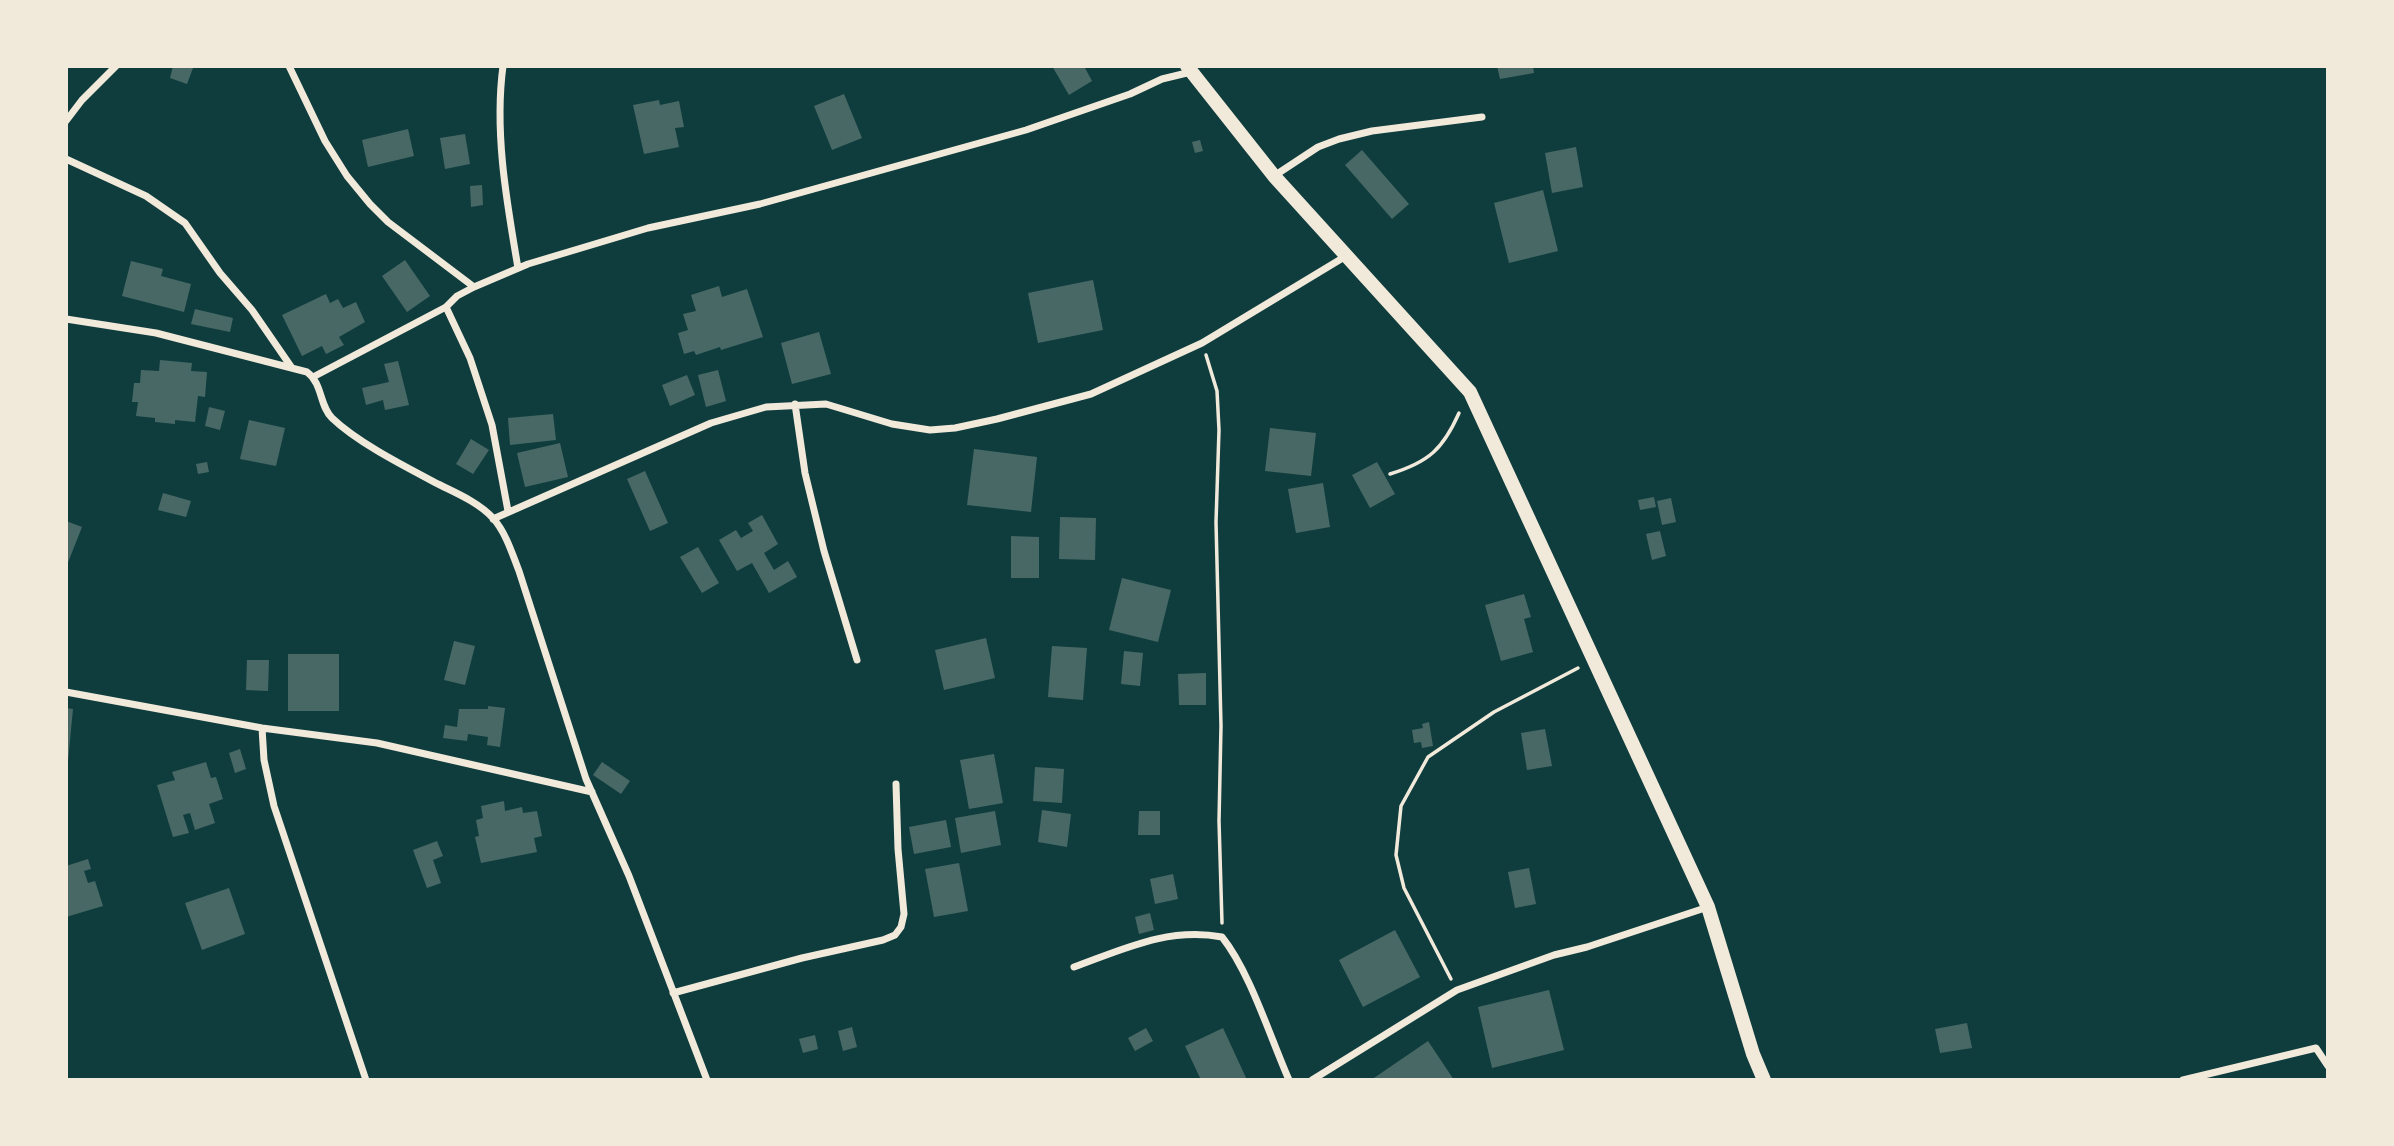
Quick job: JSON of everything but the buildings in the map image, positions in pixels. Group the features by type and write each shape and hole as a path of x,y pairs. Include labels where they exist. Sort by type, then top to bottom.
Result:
{"main road":[{"path":"1189,69 1274,176 1464,383 1475,402 1708,907 1763,1080"}],"street":[{"path":"66,121 82,100 116,66"},
{"path":"289,66 325,141 347,176 370,204 388,222 474,286"},
{"path":"503,66 500,83 503,159 517,268"},
{"path":"313,377 446,307 457,296 474,286 517,268 648,228 806,192 1026,130 1130,94 1189,69"},
{"path":"1274,176 1318,147 1339,139 1372,131 1482,117"},
{"path":"66,159 146,196 185,223 220,273 252,310 292,369"},
{"path":"493,519 711,423 766,407 826,404 911,428 930,430 955,428 1091,394 1202,343 1346,256"},
{"path":"446,307 470,358 492,425 508,511"},
{"path":"66,319 156,333 307,372 318,385 330,416 340,425 398,463 478,505 493,519 509,544 592,792 629,876 707,1080"},
{"path":"796,404 805,473 857,660"},
{"path":"66,692 262,728 377,743 592,792"},
{"path":"262,728 264,760 274,806 366,1080"},
{"path":"673,993 895,935 901,927 904,914 897,837 896,784"},
{"path":"1311,1080 1457,990 1554,954 1587,947 1708,907"},
{"path":"1074,967 1166,935 1201,933 1222,937 1230,947 1248,984 1289,1080"},
{"path":"2183,1080 2316,1048 2328,1066"}],"path":[{"path":"1202,343 1217,391 1216,522 1222,937"},
{"path":"1390,474 1434,454 1448,437 1460,411 1475,402"},
{"path":"1457,990 1404,888 1396,855 1402,806 1428,757 1494,712 1595,659"}]}
